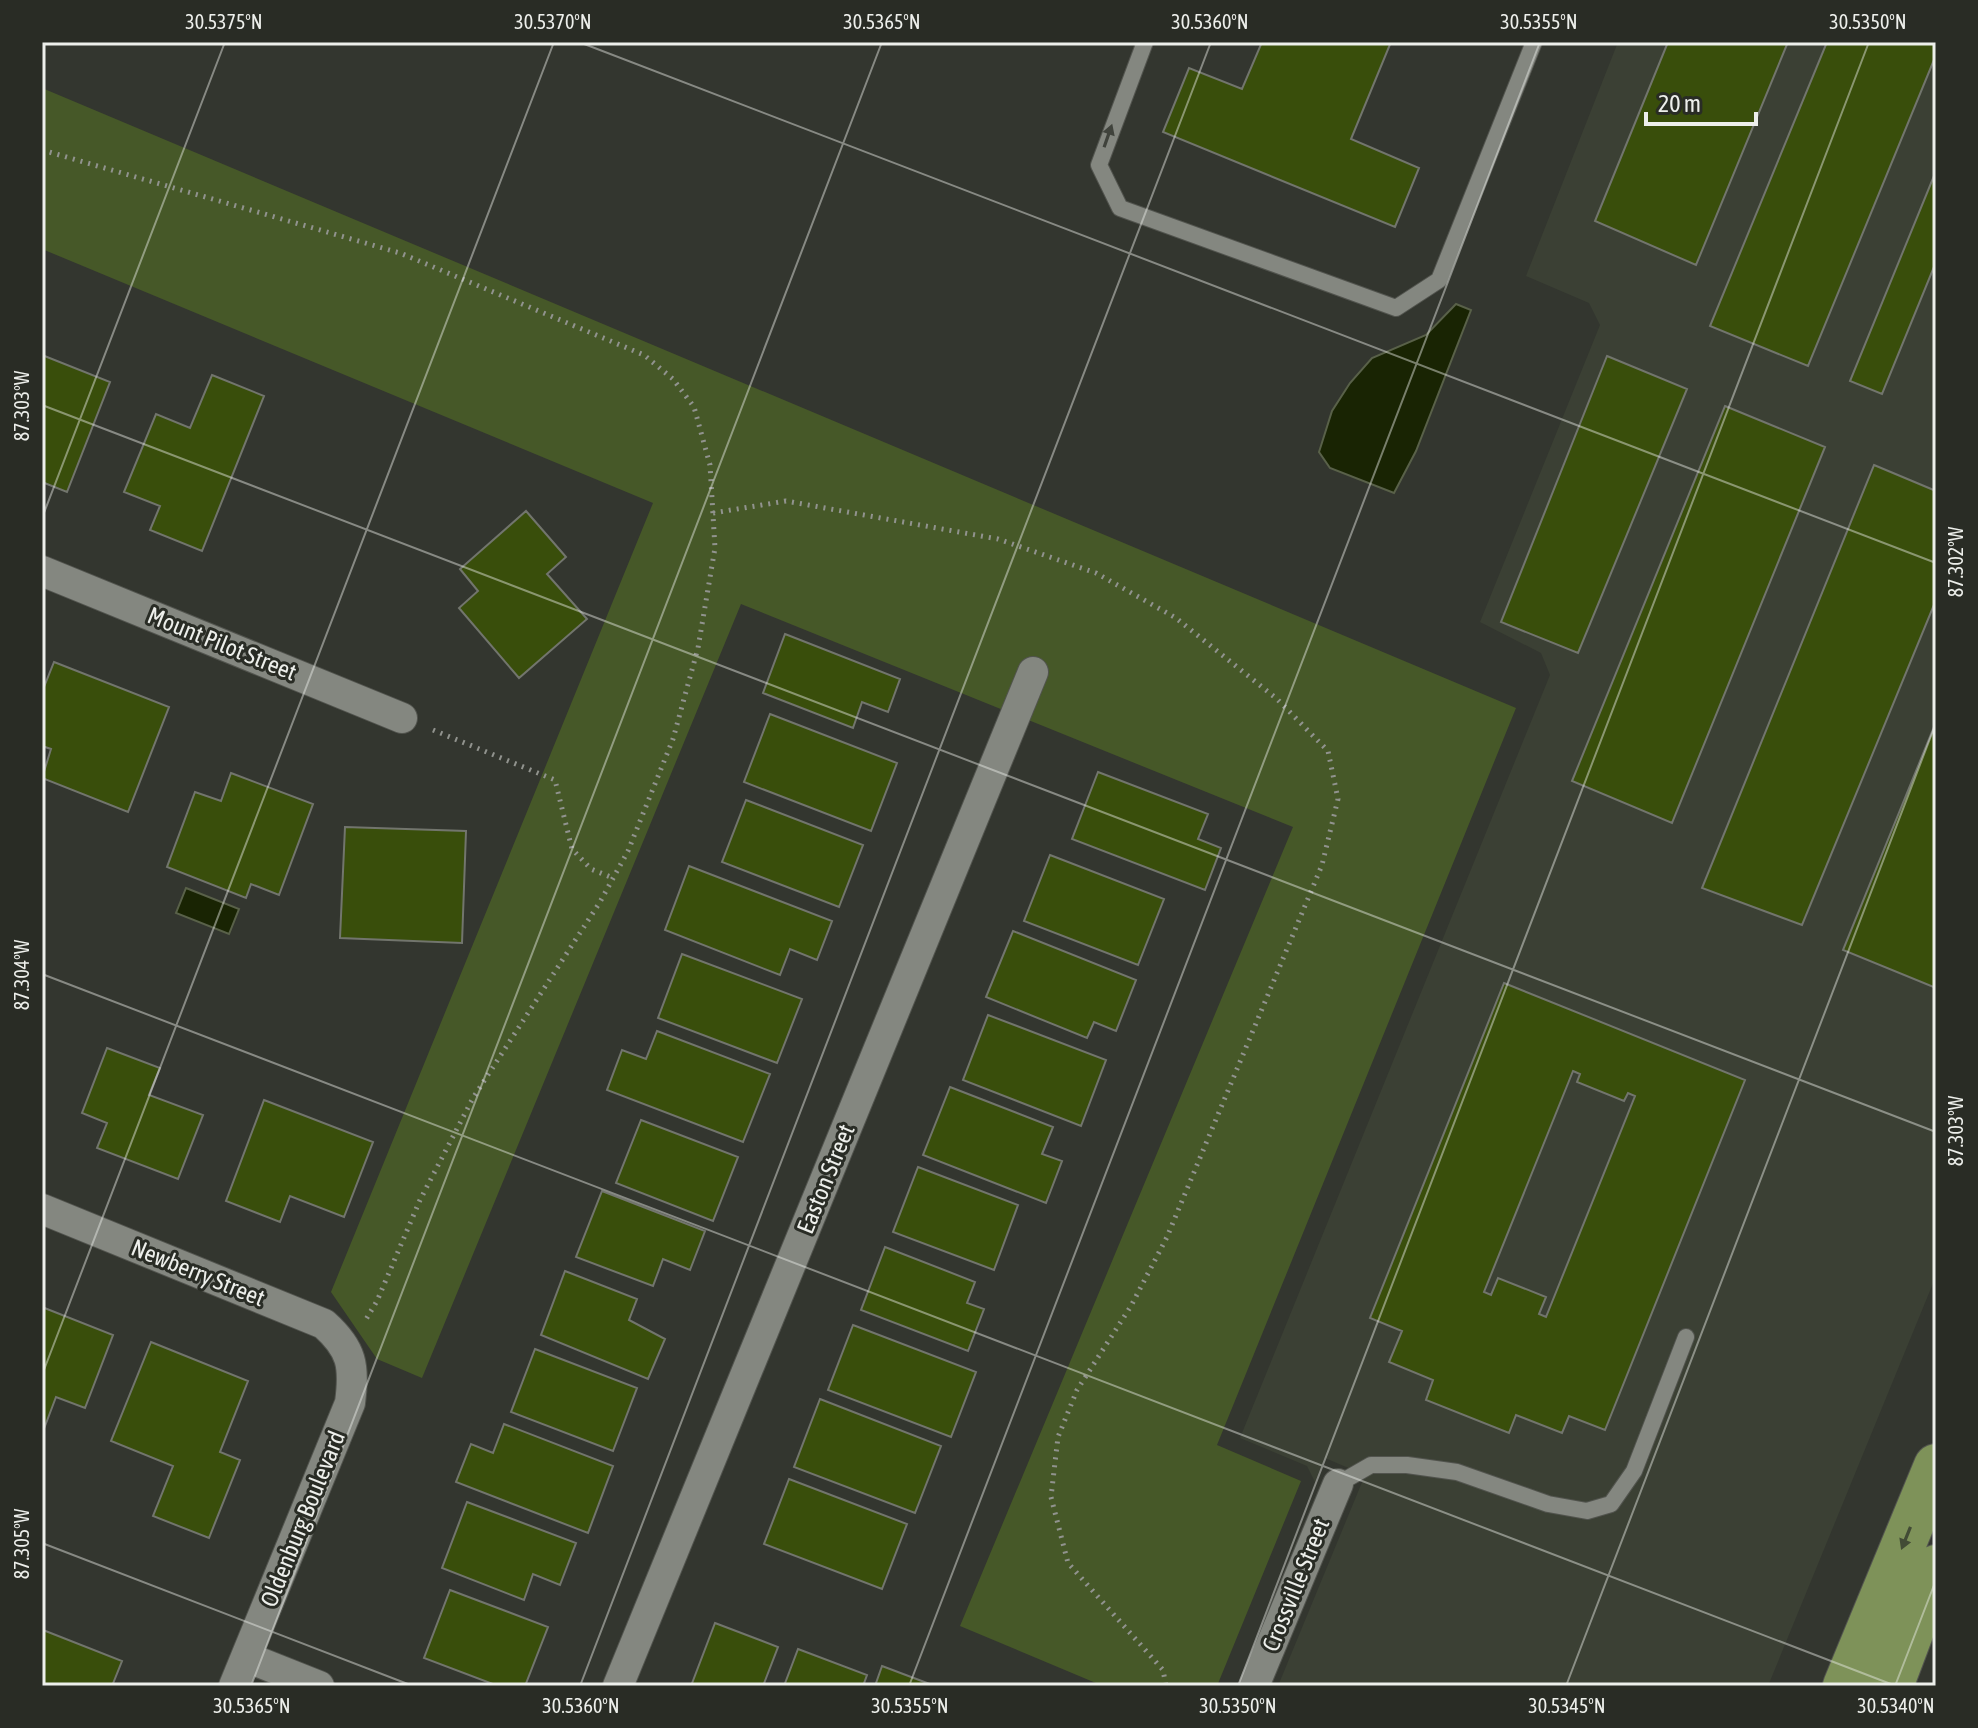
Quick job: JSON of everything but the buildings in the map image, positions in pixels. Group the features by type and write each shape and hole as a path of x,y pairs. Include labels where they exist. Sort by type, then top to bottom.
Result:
{"main road":[{"path":"1845,1686 1936,1466"},
{"path":"1891,1686 1936,1567"}],"street":[{"name":"Mount Pilot Street","path":"42,571 402,718"},
{"name":"Easton Street","path":"618,1686 1033,672"},
{"name":"Newberry Street","path":"42,1209 324,1324 347,1348"},
{"name":"Oldenburg Boulevard","path":"234,1686 350,1403 354,1375 347,1348"},
{"name":"Crossville Street","path":"1254,1686 1338,1484"},
{"path":"246,1657 319,1686"}],"lane":[{"path":"1145,42 1099,165 1120,208 1396,308 1439,280 1534,42"},
{"path":"1338,1484 1371,1465 1407,1465 1457,1472 1548,1504 1574,1509 1587,1511 1611,1504 1634,1471 1686,1337"}],"path":[{"path":"42,150 400,253 644,355 673,379 694,407 710,465 715,548 698,648 673,739 628,851 473,1098 420,1200 377,1301 347,1348"},
{"path":"713,513 786,501 998,539 1096,573 1176,618 1277,699 1328,751 1338,799 1322,865 1167,1237 1131,1306 1077,1390 1058,1437 1051,1497 1068,1563 1163,1670 1166,1686"},
{"path":"402,718 555,780 572,849 591,869 613,878"}],"shaded area":[{"path":"1618,42 1936,42 1936,1276 1768,1686 1278,1686 1365,1475 1325,1458 1315,1482 1307,1466 1240,1438 1550,675 1541,653 1480,622 1600,325 1589,303 1526,276"},
{"path":"42,88 1516,708 1217,1445 1301,1481 1217,1686 1103,1686 960,1626 1293,827 741,604 422,1378 377,1359 331,1292 653,503 42,249"},
{"path":"1456,304 1471,310 1416,451 1394,493 1330,468 1319,452 1332,411 1350,383 1372,358 1426,335"},
{"path":"186,888 239,909 229,934 176,913"}]}
